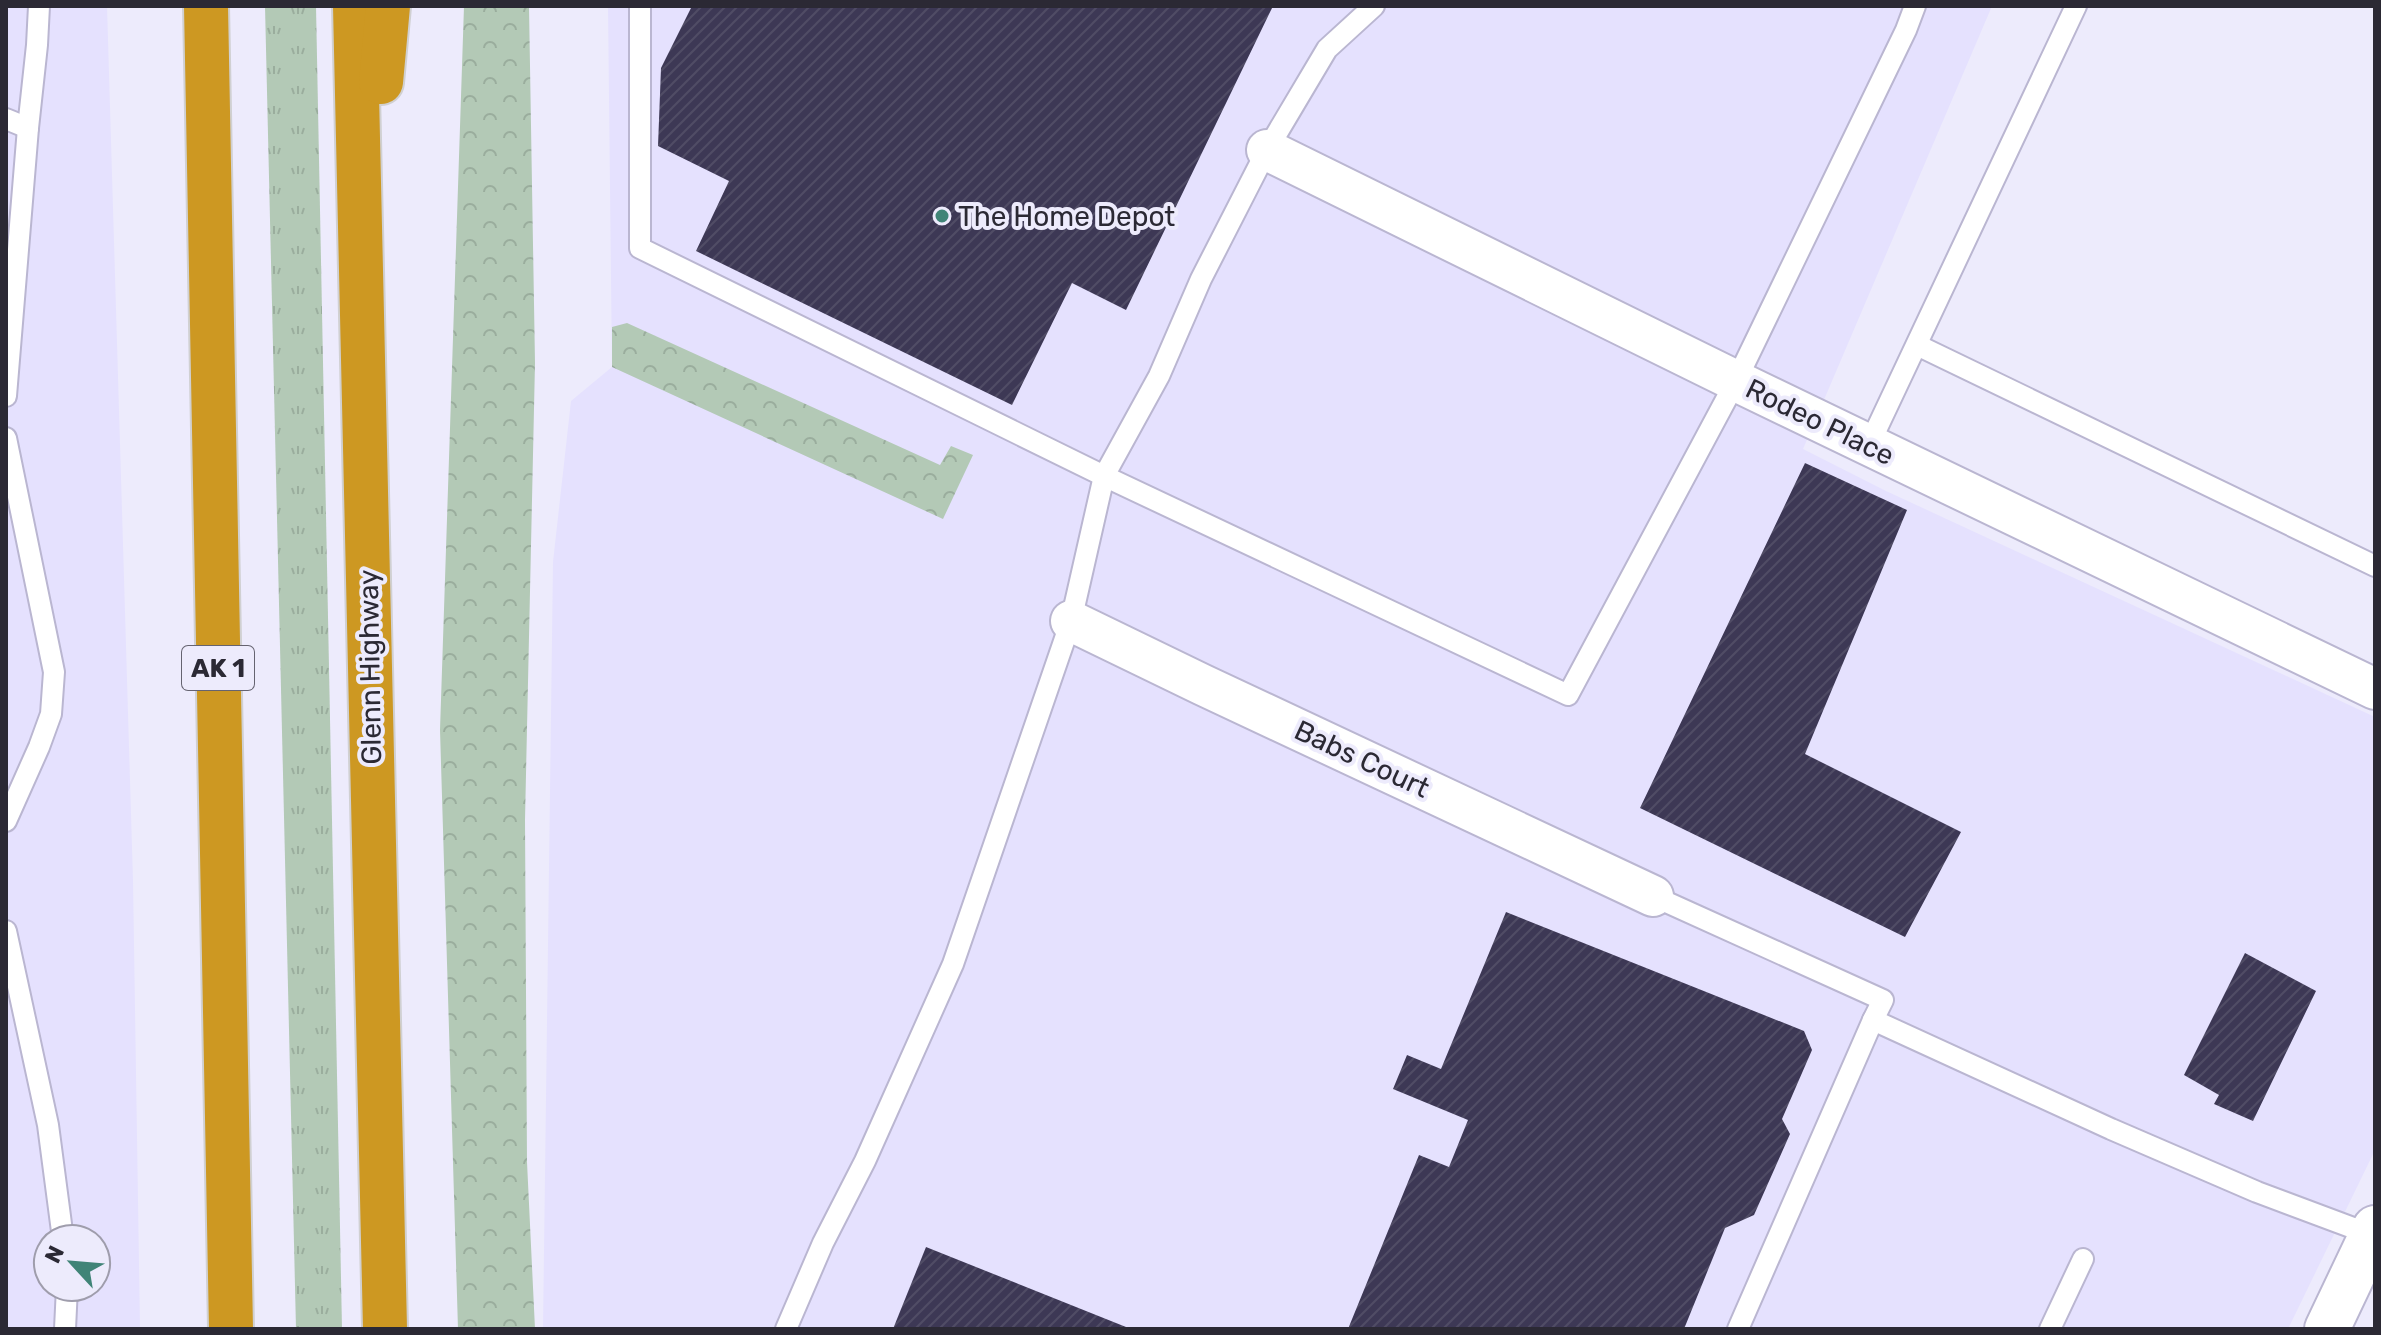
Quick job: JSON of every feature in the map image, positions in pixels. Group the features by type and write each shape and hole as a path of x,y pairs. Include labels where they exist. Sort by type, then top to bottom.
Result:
{"highway":[{"name":"AK 1","path":"206,6 231,1329"},
{"name":"Glenn Highway","path":"355,6 385,1329"},
{"path":"362,312 388,6"}],"street":[{"name":"Rodeo Place","path":"1267,150 1736,381 2375,689"},
{"name":"Babs Court","path":"1071,621 1653,896"},
{"path":"2327,1329 2373,1232"}],"lane":[{"path":"6,396 39,6"},
{"path":"640,6 640,248 1104,476 1568,695 1736,381 1915,6"},
{"path":"786,1329 953,964 1071,621 1104,476 1159,376 1201,279 1267,150 1327,49 1374,6"},
{"path":"1869,445 2076,6"},
{"path":"6,119 28,128"},
{"path":"1917,345 2375,566"},
{"path":"6,438 54,672 51,714 39,747 14,783 6,821"},
{"path":"1653,896 1883,1000 1738,1329"},
{"path":"6,931 48,1125 61,1223"},
{"path":"1873,1020 2257,1192 2373,1232"},
{"path":"2050,1329 2083,1259"},
{"path":"65,1329 66,1303"}],"shaded area":[{"path":"6,6 107,6 133,881 140,1329 6,1329"},
{"path":"608,6 1992,6 1803,449 1886,491 2375,717 2375,1150 2288,1329 543,1329 553,562 571,401 612,367"}],"green space":[{"path":"265,6 316,6 342,1329 296,1329"},
{"path":"464,6 529,6 535,363 525,820 527,1162 535,1329 458,1329 440,730"},
{"path":"627,323 940,465 951,446 973,455 943,519 612,367 612,327"}],"building":[{"name":"The Home Depot","path":"692,6 1273,6 1126,310 1072,283 1012,405 696,251 729,181 658,146 661,68"},
{"path":"1805,463 1907,510 1805,754 1961,832 1905,937 1640,808"},
{"path":"1506,912 1804,1031 1812,1050 1782,1119 1790,1134 1754,1215 1725,1228 1684,1329 1348,1329 1419,1155 1449,1167 1468,1120 1393,1089 1407,1055 1441,1069"},
{"path":"2245,953 2316,991 2253,1121 2214,1104 2219,1095 2184,1075"},
{"path":"926,1247 1131,1329 893,1329"}],"place":[{"name":"The Home Depot","path":"942,216"}]}
